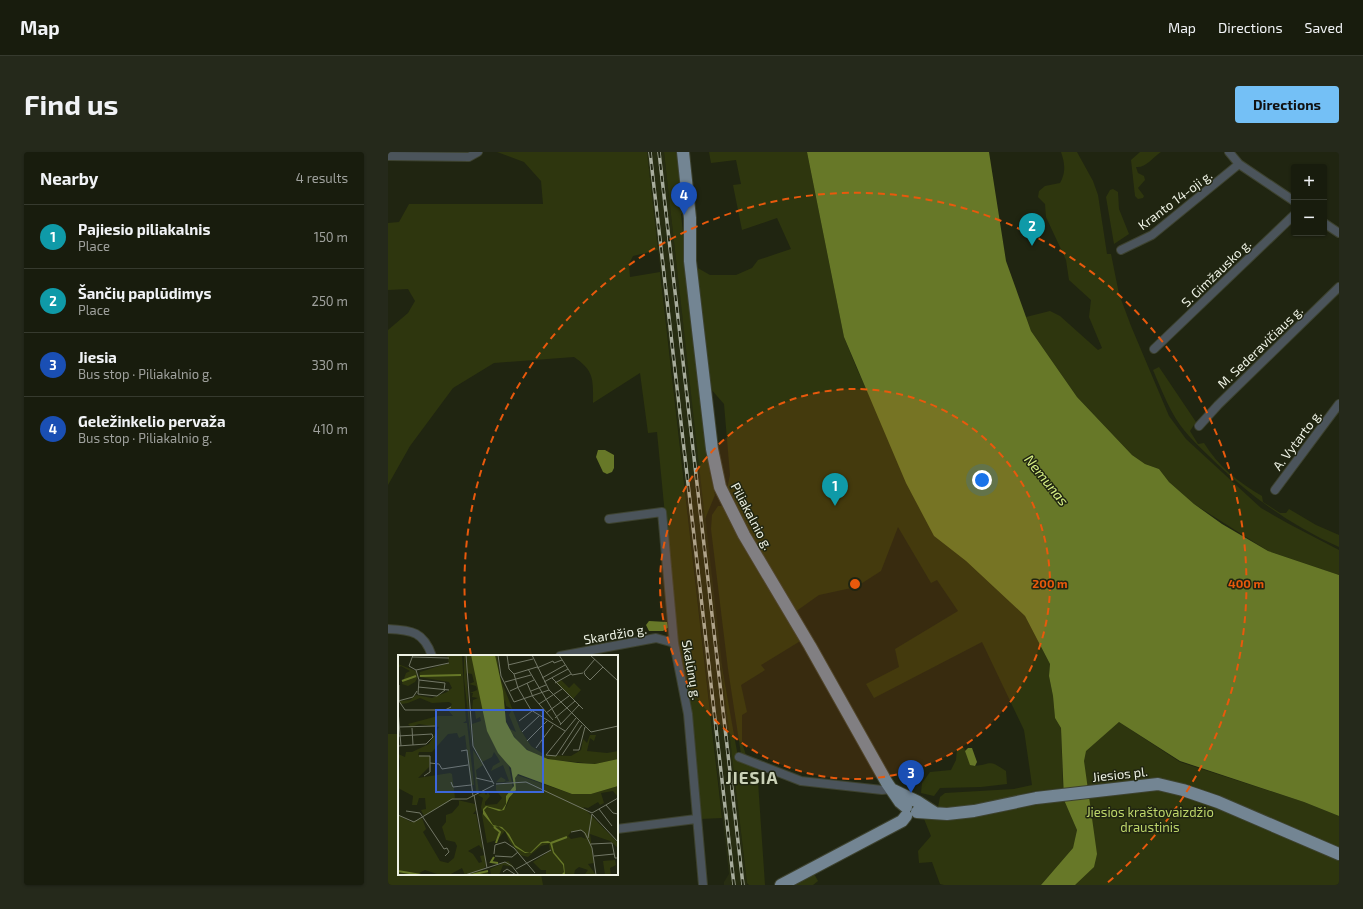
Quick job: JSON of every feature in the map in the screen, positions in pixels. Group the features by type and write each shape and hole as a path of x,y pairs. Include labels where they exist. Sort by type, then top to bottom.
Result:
{"main road":[{"name":"Piliakalnio g.","path":"683,152 690,218 690,261 712,449 720,487 744,535 810,646 891,789 910,812"},
{"name":"Jiesios pl.","path":"910,812 947,814 974,811 1057,795 1158,784 1177,788 1218,802 1339,854"},
{"path":"891,789 918,802 935,813"},
{"path":"781,885 812,870 902,821 910,812"}],"street":[{"path":"388,156 469,157 478,152"},
{"path":"1232,153 1239,164 1293,200"},
{"name":"Kranto 14-oji g.","path":"1121,250 1152,235 1239,164"},
{"name":"S. Gimžausko g.","path":"1154,349 1291,218"},
{"path":"1327,225 1339,233"},
{"name":"M. Sederavičiaus g.","path":"1199,426 1218,405 1339,287"},
{"name":"A. Vytarto g.","path":"1275,490 1339,404"},
{"name":"Skalūnų g.","path":"609,519 662,512 674,643 688,714 696,819 703,885"},
{"path":"388,629 405,630 421,636 428,644 432,655"},
{"name":"Skardžio g.","path":"565,655 656,638 674,643"},
{"path":"739,757 801,781 882,790 891,789"},
{"path":"618,829 696,819"}],"shaded area":[{"path":"647,152 664,152 747,885 724,885 724,882 729,874"}],"green space":[{"path":"497,152 647,152 658,250 633,256 629,264 630,277 660,272 722,818 700,819 683,670 676,630 657,432 648,433 640,373 593,403 593,382 589,372 581,362 574,357 494,363 453,388 410,446 388,485 388,330 408,313 415,301 408,289 388,290 388,223 399,222 409,204 543,204 541,181 524,162"},
{"path":"664,152 677,152 684,213 681,214 710,474 715,495 705,519"},
{"path":"709,152 807,152 844,337 857,369 934,536 966,561 1025,616 1050,664 1049,676 1055,718 1061,728 1063,788 1034,791 970,808 941,809 938,807 940,797 945,793 1014,789 1032,785 1024,730 982,642 874,698 866,684 899,667 895,649 958,611 937,580 931,583 898,527 881,571 856,587 819,595 795,612 744,528 727,489 730,475 724,404 710,388 696,267 710,275 736,275 752,268 758,260 791,249 777,218 742,230 733,185 741,184 736,160 711,163"},
{"path":"1061,152 1077,152 1093,181 1098,195 1107,254 1111,254 1119,294 1169,416 1186,439 1261,508 1339,550 1339,575 1268,551 1194,504 1169,482 1159,469 1145,464 1132,455 1077,397 1031,331 1026,317 1050,311 1060,316 1098,350 1102,348 1089,317 1091,300 1069,280 1066,260 1046,217 1045,204 1038,197 1039,191 1045,186 1060,183 1064,168"},
{"path":"1140,152 1161,152 1143,166 1136,167 1138,173 1144,176 1145,180 1138,188 1144,196 1143,198 1138,199 1135,196 1131,160"},
{"path":"1113,189 1118,192 1119,209 1129,234 1114,244 1106,197 1110,190"},
{"path":"1159,367 1196,422 1190,431 1198,444 1204,443 1229,473 1262,496 1263,502 1280,513 1286,513 1289,509 1316,525 1339,535 1339,547 1303,529 1270,508 1223,470 1189,436 1169,407 1162,391 1153,370"},
{"path":"718,506 724,506 802,640 761,665 765,670 741,685 747,712 742,715 742,743 747,758 741,754 728,669 711,529 712,515"},
{"path":"721,662 738,757 757,767 765,885 749,885 747,883"},
{"name":"Jiesios kraštovaizdžio draustinis","path":"1119,722 1180,762 1304,802 1339,816 1339,885 1052,885 1083,857 1073,760"},
{"path":"388,734 398,734 398,875 541,875 543,885 388,885"},
{"path":"963,747 969,761 973,766 992,763 1006,771 1007,784 981,787 940,788 934,796 921,793 922,783 930,772 951,770 956,760 957,748"},
{"path":"1064,800 1077,830 1073,848 1041,885 944,885 940,884 932,862 919,863 918,851 931,836 924,819 967,817"},
{"path":"813,872 818,881 813,885 790,885"}],"water":[{"name":"Nemunas","path":"807,152 989,152 1006,261 1031,331 1077,397 1132,455 1145,464 1159,469 1169,482 1194,504 1222,524 1268,551 1339,575 1339,816 1304,802 1180,761 1119,722 1086,751 1084,761 1097,854 1094,867 1075,885 1041,885 1073,848 1077,830 1064,800 1061,728 1055,718 1049,676 1050,664 1025,616 966,561 934,536 906,483 844,337"},
{"path":"598,450 605,450 614,455 614,468 612,472 607,474 603,472 596,457"},
{"path":"649,621 667,622 669,627 663,631 649,631 646,625"},
{"path":"968,748 972,748 977,762 975,766 970,765 965,751"}],"railway":[{"path":"650,152 734,885"},
{"path":"659,152 743,885"}],"place":[{"name":"Geležinkelio pervaža","path":"684,215"},
{"name":"Šančių paplūdimys","path":"1032,246"},
{"name":"Pajiesio piliakalnis","path":"835,506"},
{"name":"Jiesia","path":"911,793"}],"district":[{"name":"JIESIA","path":"752,777"}]}
